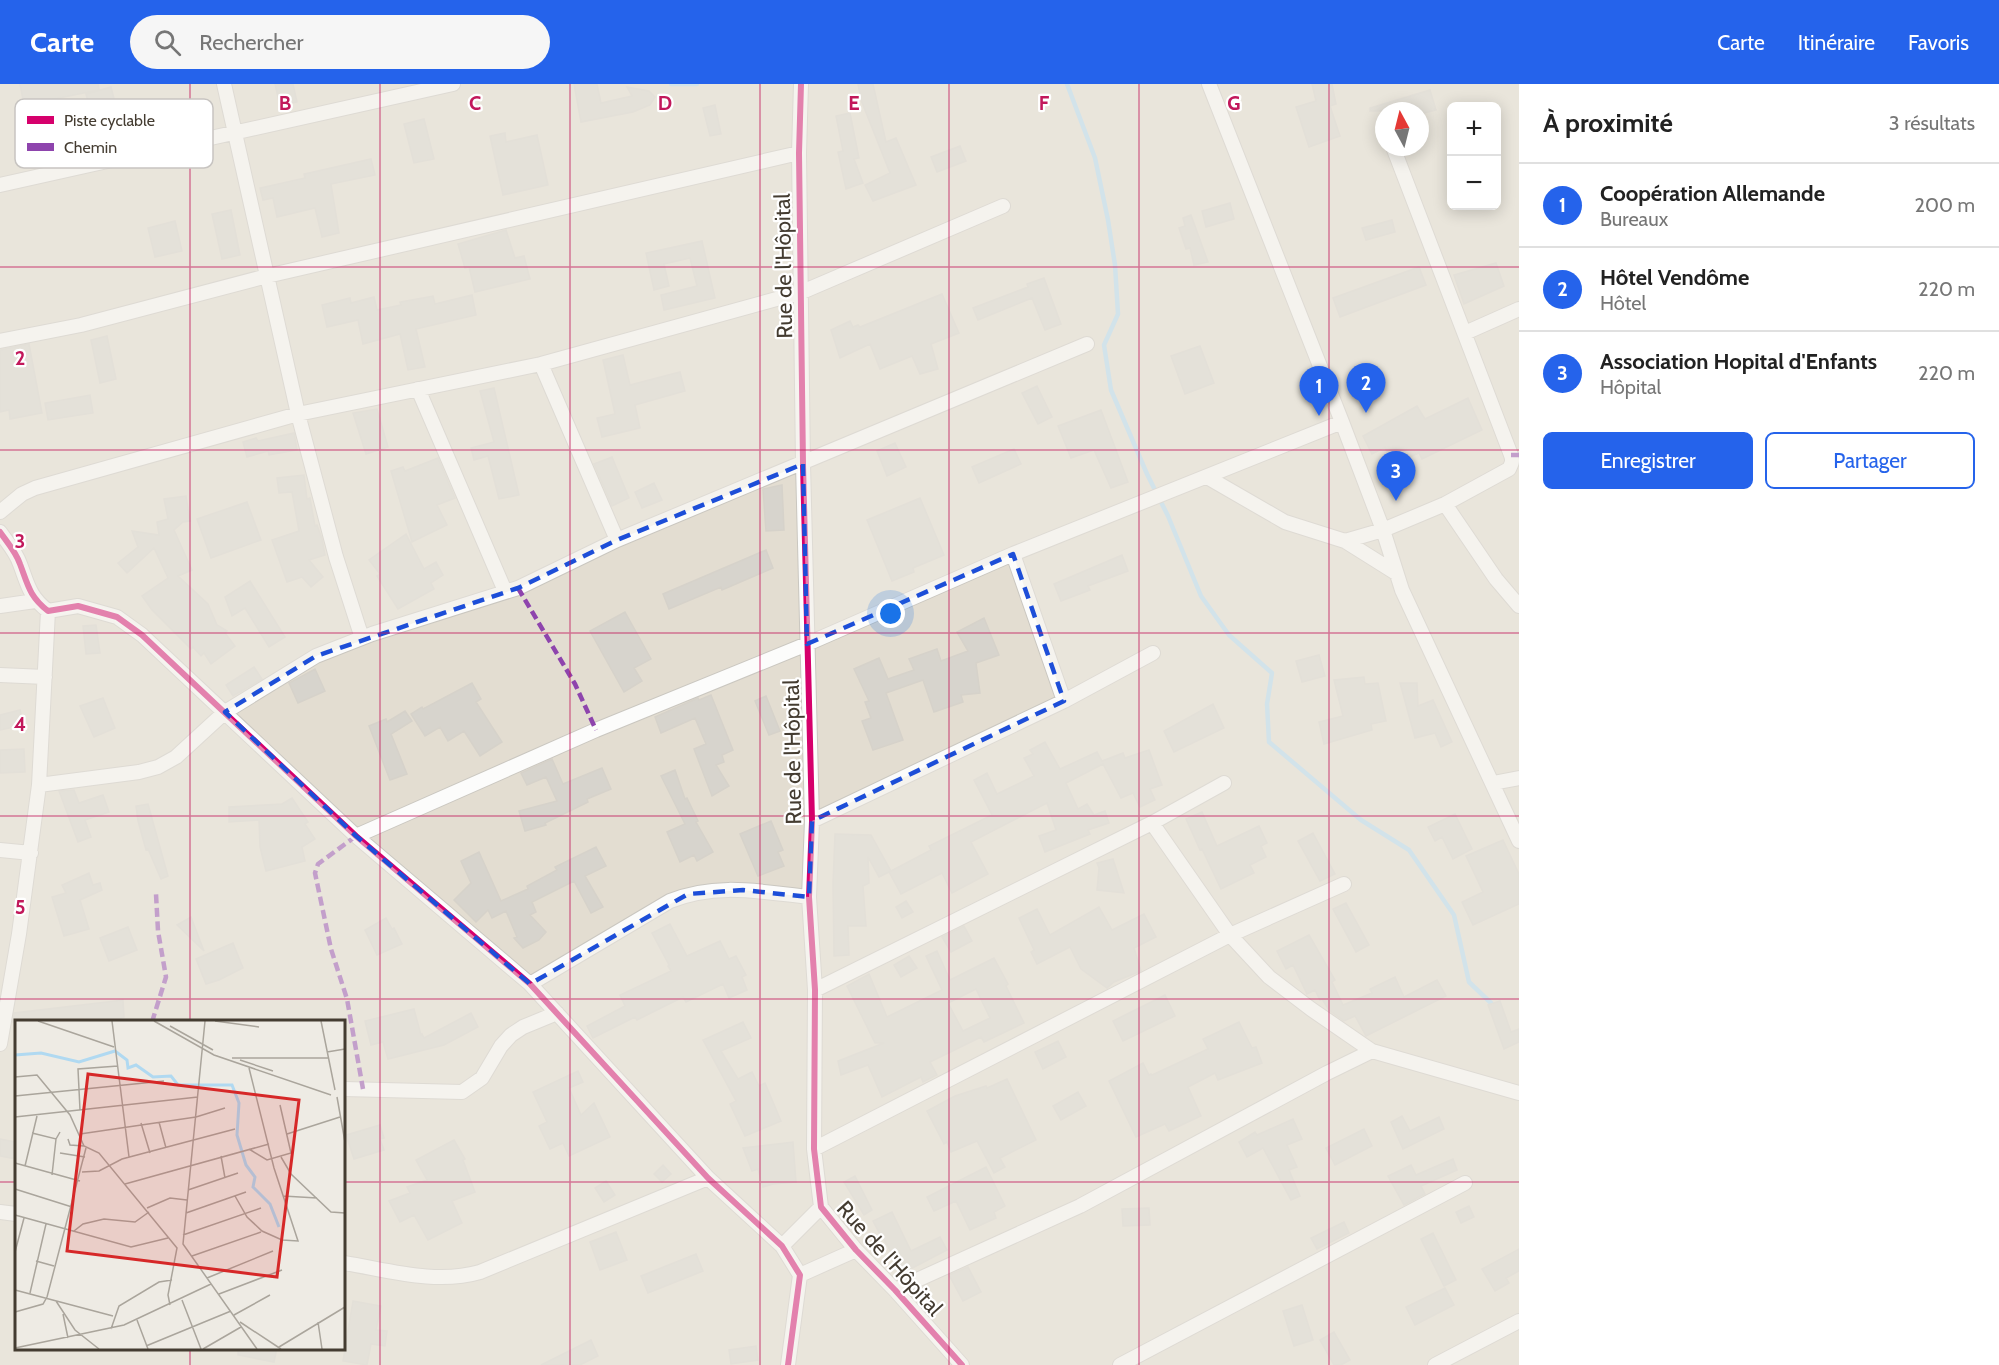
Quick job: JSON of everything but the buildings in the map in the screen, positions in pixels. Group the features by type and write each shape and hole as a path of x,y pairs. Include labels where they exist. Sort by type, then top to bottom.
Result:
{"street":[{"path":"224,84 298,414 336,557 362,638"},
{"path":"213,139 453,84"},
{"path":"1209,84 1342,422 1411,612 1519,841"},
{"name":"Rue de l'Hôpital","path":"801,85 799,153 803,464 812,821 809,897 815,990 814,1149 821,1207 856,1250 962,1365"},
{"path":"0,340 93,322 267,276 799,153"},
{"path":"1345,541 1383,530 1445,504 1509,469 1513,460 1396,156"},
{"path":"0,185 78,168"},
{"path":"0,512 22,494 35,488 298,414 541,364 802,292 1003,206"},
{"path":"1465,333 1519,309"},
{"path":"39,785 139,772 158,767 176,757 225,712 316,656 362,638 518,588 617,540 1087,344"},
{"path":"541,364 617,540"},
{"path":"418,389 505,591"},
{"path":"356,836 596,730 807,644 1013,554 1342,422"},
{"path":"1207,477 1285,522 1345,541 1396,573"},
{"path":"1445,504 1496,579 1519,606"},
{"path":"0,532 20,563 34,601 48,611 78,606 117,617 142,635 356,836 531,984 708,1178 782,1246 800,1275 788,1365"},
{"path":"1013,554 1064,701"},
{"path":"0,606 34,601"},
{"path":"0,1044 31,853 39,785 48,611"},
{"path":"812,821 1064,701 1153,653"},
{"path":"0,675 45,677"},
{"path":"1493,783 1519,778"},
{"path":"815,990 1152,823 1224,783"},
{"path":"1152,823 1230,935 1269,976 1311,1009 1372,1051 1519,1093"},
{"path":"0,850 31,853"},
{"path":"814,1149 1230,935 1344,884"},
{"path":"531,984 670,902 688,894 712,890 743,890 809,897"},
{"path":"345,1089 462,1092 482,1078 501,1046 511,1035 523,1027 557,1013"},
{"path":"895,1290 1080,1206 1317,1078 1372,1051"},
{"path":"345,1263 440,1278 464,1277 708,1178"},
{"path":"1120,1365 1465,1183"},
{"path":"782,1246 821,1207"},
{"path":"0,1212 15,1214"},
{"path":"800,1275 856,1250"},
{"path":"1435,1365 1519,1321"}],"highlighted area":[{"path":"803,464 807,644 1013,554 1064,701 812,821 809,897 743,890 688,894 530,984 356,836 225,712 316,656 518,588 617,540"}],"shaded area":[{"path":"0,84 1519,84 1519,1365 0,1365"}],"waterway":[{"path":"671,84 697,84"},
{"path":"1067,84 1095,158 1115,265 1118,314 1104,345 1111,390 1201,596 1229,635 1272,673 1267,704 1269,742 1361,820 1409,850 1454,915 1469,982 1491,1003"}],"marked path":[{"path":"1511,455 1519,455"},
{"path":"518,588 575,684 596,730"},
{"path":"356,836 318,864 315,873 331,949 347,999 363,1089"},
{"path":"153,1020 166,977 158,931 156,894"}],"cycle path":[{"path":"801,84 799,153 803,464 812,821 809,897 815,990 814,1149 821,1207 856,1250 962,1365"},
{"path":"0,532 16,555 30,590 42,606 48,611 78,606 117,617 142,635 356,836 530,984 708,1178 782,1246 800,1275 788,1365"}],"place":[{"name":"Hôtel Vendôme","path":"1366,413"},
{"name":"Coopération Allemande","path":"1319,416"},
{"name":"Association Hopital d'Enfants","path":"1396,501"}]}
